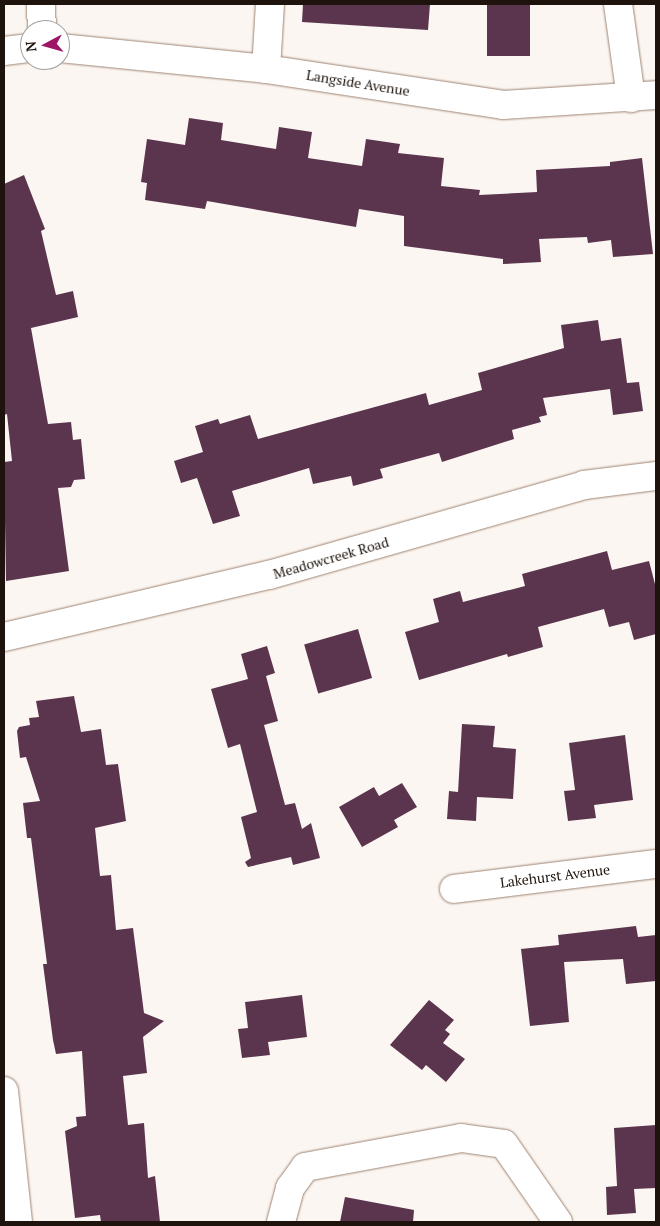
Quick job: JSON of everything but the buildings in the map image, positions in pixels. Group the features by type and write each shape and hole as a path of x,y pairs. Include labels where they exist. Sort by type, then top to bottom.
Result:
{"street":[{"path":"41,4 42,20"},
{"path":"266,69 270,4"},
{"path":"618,4 644,96"},
{"path":"4,51 20,49"},
{"name":"Langside Avenue","path":"70,49 266,69 503,105 644,96"},
{"name":"Meadowcreek Road","path":"4,637 270,576 584,485 656,476"},
{"name":"Lakehurst Avenue","path":"454,889 656,864"},
{"path":"4,1091 18,1222"},
{"path":"281,1222 290,1188 305,1167 461,1138 504,1144 558,1222"}]}
